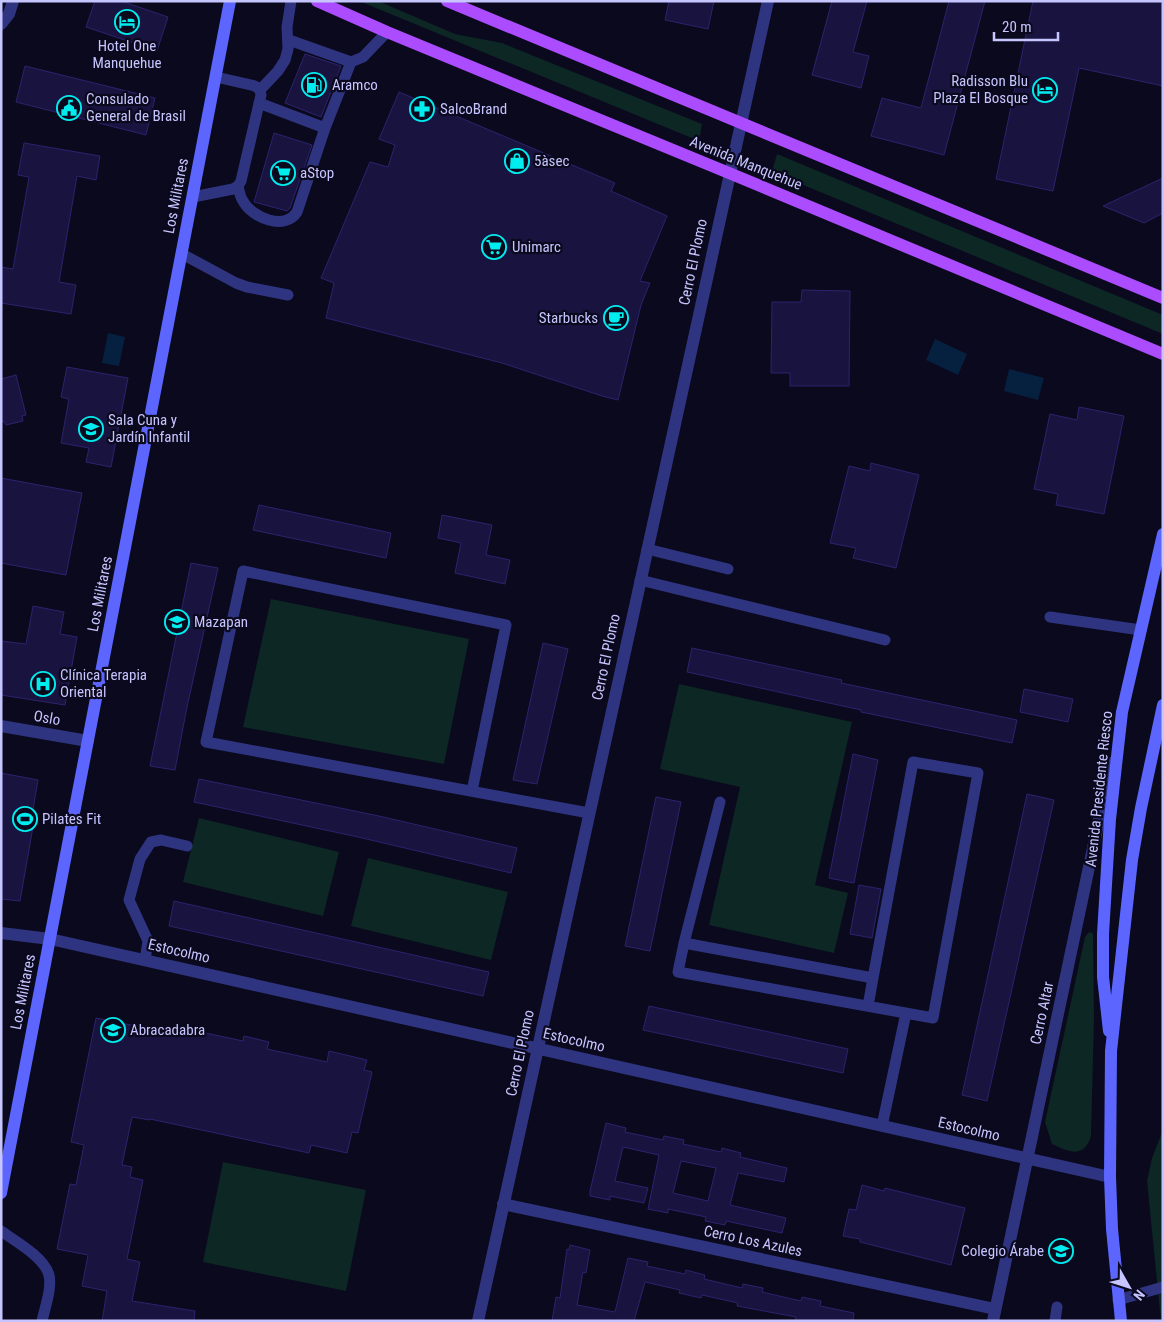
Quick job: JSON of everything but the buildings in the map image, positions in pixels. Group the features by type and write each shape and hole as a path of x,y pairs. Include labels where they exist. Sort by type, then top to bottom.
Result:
{"main road":[{"name":"Los Militares","path":"1,1193 5,1151 50,939 230,1"},
{"name":"Avenida Manquehue","path":"317,1 387,32 1163,354"},
{"path":"447,1 1163,298"},
{"name":"Avenida Presidente Riesco","path":"1111,1051 1103,976 1103,934 1110,819 1122,712 1163,534"},
{"name":"Avenida Presidente Riesco","path":"1121,1321 1110,1177 1111,1051 1132,860 1163,705"}],"street":[{"path":"1,24 9,14 13,1"},
{"name":"Cerro El Plomo","path":"478,1321 768,1"},
{"name":"Cerro Altar","path":"994,1315 1122,712"},
{"name":"Oslo","path":"1,726 88,741"},
{"name":"Estocolmo","path":"1,933 50,939 1110,1177"},
{"name":"Cerro Los Azules","path":"503,1204 994,1315"}],"lane":[{"path":"260,90 278,71 285,60 289,40 287,27 291,1"},
{"path":"238,186 243,202 255,216 286,222 293,218 297,212 325,128 352,62 368,53 387,32"},
{"path":"289,40 352,62"},
{"path":"193,197 238,186 241,181 261,95 260,90 255,86 216,77"},
{"path":"259,103 325,128"},
{"path":"182,254 236,283 288,295"},
{"path":"647,549 728,569"},
{"path":"472,791 506,625 243,571 206,742 589,813"},
{"path":"640,580 885,640"},
{"path":"1050,617 1141,630"},
{"path":"720,802 678,972 933,1018 978,774 914,762 868,1006"},
{"path":"145,960 148,940 132,910 129,900 140,858 151,842 161,840 187,846"},
{"path":"684,944 873,978"},
{"path":"882,1126 906,1013"},
{"path":"1,1231 40,1260 45,1267 49,1276 48,1293 42,1321"},
{"path":"1118,1300 1163,1287"},
{"path":"1055,1321 1057,1307"}],"green space":[{"path":"359,1 378,1 455,34 502,43 702,124 699,141"},
{"path":"777,154 1163,315 1163,334 772,172"},
{"path":"271,599 469,639 444,764 243,727"},
{"path":"679,684 852,722 815,885 848,893 834,953 709,925 740,787 660,769"},
{"path":"199,818 339,852 323,916 183,882"},
{"path":"368,858 508,892 491,960 351,926"},
{"path":"1091,932 1093,934 1094,1018 1091,1136 1084,1148 1075,1152 1052,1144 1045,1122 1085,937"},
{"path":"1163,1130 1163,1321 1161,1321 1147,1181 1152,1158"},
{"path":"223,1162 366,1190 346,1291 203,1262"}],"water":[{"path":"108,333 125,337 119,366 102,363"},
{"path":"935,339 967,354 958,375 926,360"},
{"path":"1009,369 1044,378 1038,400 1004,391"}],"place":[{"name":"Hotel One Manquehue","path":"127,22"},
{"name":"Aramco","path":"314,85"},
{"name":"Radisson Blu Plaza El Bosque","path":"1045,90"},
{"name":"Consulado General de Brasil","path":"69,108"},
{"name":"SalcoBrand","path":"422,109"},
{"name":"5àsec","path":"517,161"},
{"name":"aStop","path":"283,173"},
{"name":"Unimarc","path":"494,247"},
{"name":"Starbucks","path":"616,318"},
{"name":"Sala Cuna y Jardín Infantil","path":"91,429"},
{"name":"Mazapan","path":"177,622"},
{"name":"Clínica Terapia Oriental","path":"43,684"},
{"name":"Pilates Fit","path":"25,819"},
{"name":"Abracadabra","path":"113,1030"},
{"name":"Colegio Árabe","path":"1061,1251"}]}
